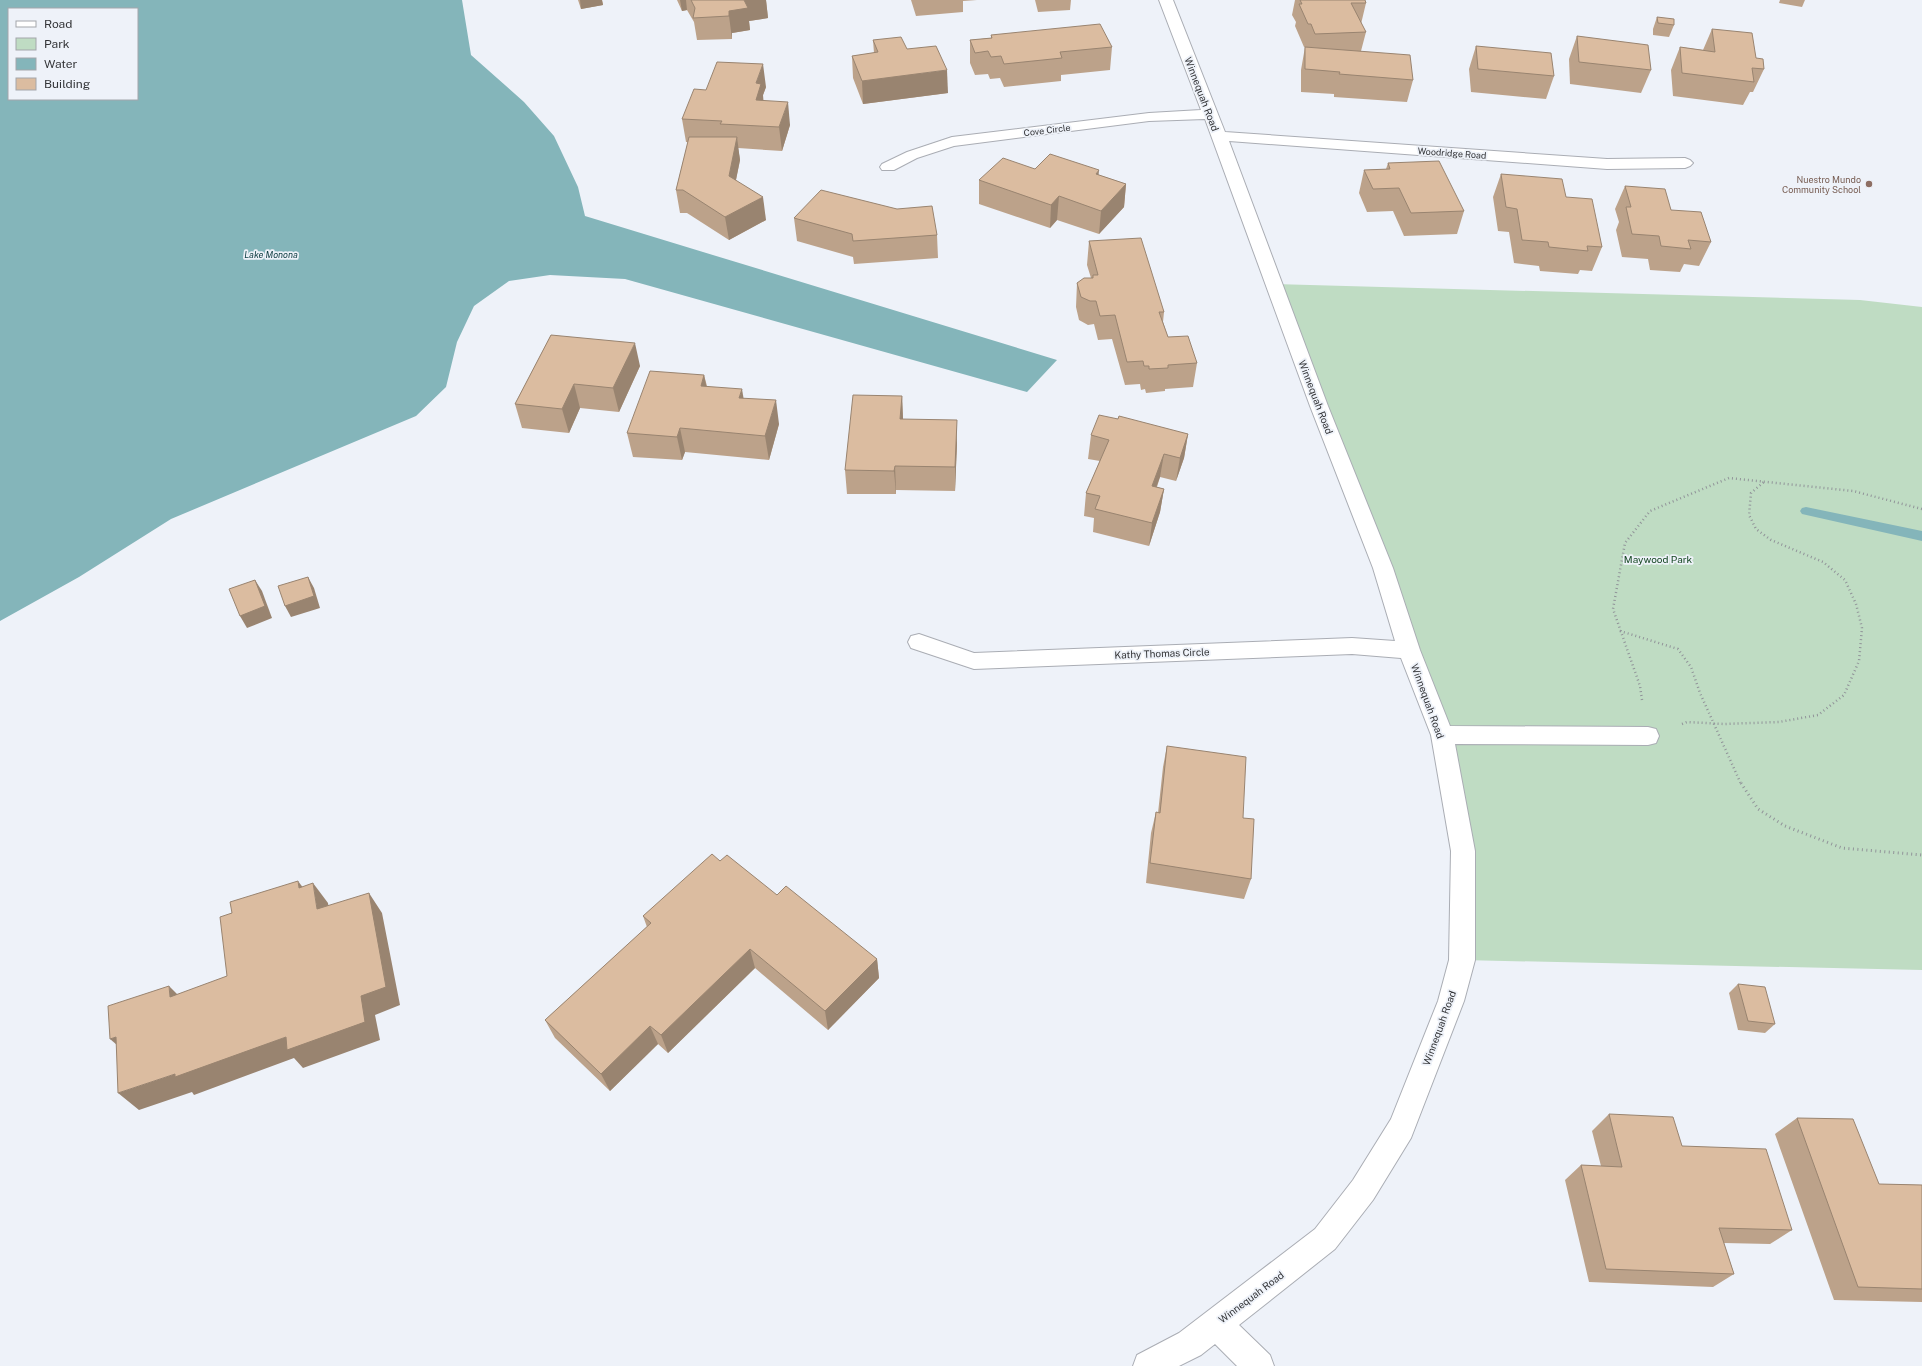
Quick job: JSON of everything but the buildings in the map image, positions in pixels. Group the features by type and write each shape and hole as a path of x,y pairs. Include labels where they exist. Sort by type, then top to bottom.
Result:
{"street":[{"name":"Winnequah Road","path":"1148,1366 1190,1344 1325,1240 1363,1190 1401,1128 1448,1008 1462,960 1463,851 1442,735 1409,650 1382,568 1319,406 1215,125 1166,0"},
{"name":"Cove Circle","path":"888,167 912,155 952,142 1149,117 1215,125"},
{"name":"Woodridge Road","path":"1215,125 1607,164 1684,163"},
{"name":"Kathy Thomas Circle","path":"919,642 974,661 1352,646 1409,650"},
{"path":"1442,735 1648,736"},
{"path":"1216,1324 1260,1366"}],"path":[{"path":"1765,482 1752,493 1749,515 1756,529 1772,540 1822,562 1845,580 1856,604 1862,628 1859,661 1844,695 1818,715 1779,722 1688,722 1648,736 1640,686 1619,631 1613,609 1625,543 1650,511 1729,478 1853,491 1922,509"},
{"path":"1619,631 1678,649 1691,667 1700,693 1737,777 1758,809 1780,823 1842,848 1922,855"}],"green space":[{"name":"Maywood Park","path":"1274,284 1860,300 1922,307 1922,970 1462,960 1442,735"}],"water":[{"name":"Lake Monona","path":"0,0 462,0 471,55 524,102 554,136 578,187 585,216 1057,360 1027,392 625,279 550,275 509,281 474,306 457,342 446,387 416,416 171,519 79,577 0,621"}],"waterway":[{"path":"1806,511 1922,536"}],"place":[{"name":"Nuestro Mundo Community School","path":"1869,184"}]}
